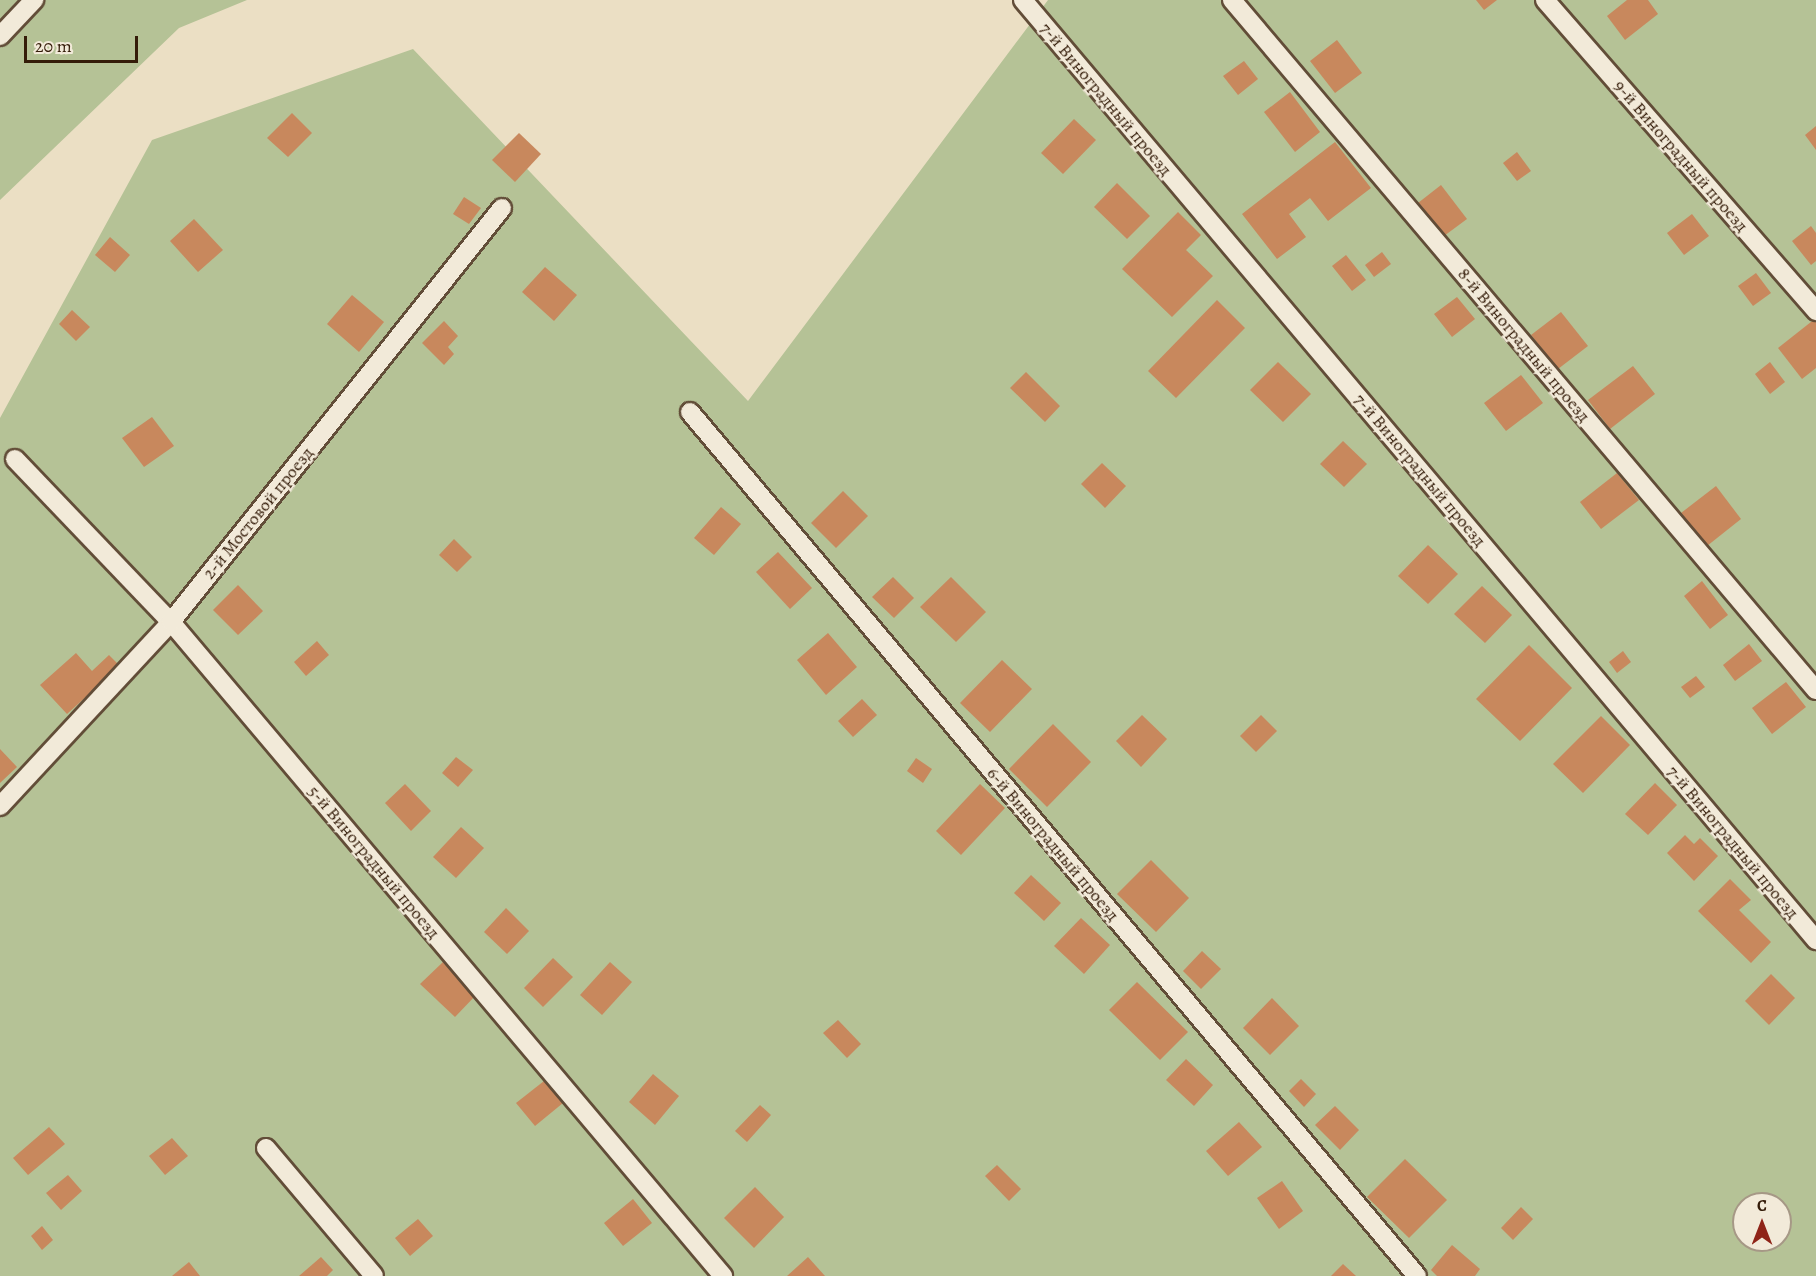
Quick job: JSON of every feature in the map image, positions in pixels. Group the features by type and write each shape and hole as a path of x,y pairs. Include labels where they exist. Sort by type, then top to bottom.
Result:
{"lane":[{"path":"0,36 34,0"},
{"name":"7-й Виноградный проезд","path":"1023,0 1816,940"},
{"name":"8-й Виноградный проезд","path":"1232,0 1816,690"},
{"name":"9-й Виноградный проезд","path":"1545,0 1816,311"},
{"name":"2-й Мостовой проезд","path":"0,806 171,622 502,208"},
{"name":"6-й Виноградный проезд","path":"690,412 1417,1276"},
{"name":"5-й Виноградный проезд","path":"15,459 171,622 723,1276"},
{"path":"266,1148 374,1276"}],"green space":[{"path":"0,0 247,0 179,28 0,200"},
{"path":"1048,0 1816,0 1816,1276 0,1276 0,418 152,140 413,49 748,401"}],"building":[{"path":"1476,0 1497,0 1484,10"},
{"path":"1627,0 1648,0 1658,14 1625,40 1607,16"},
{"path":"1337,40 1362,73 1335,93 1310,61"},
{"path":"1244,61 1258,79 1238,95 1223,76"},
{"path":"1290,92 1320,132 1295,152 1264,112"},
{"path":"292,113 312,133 288,157 267,138"},
{"path":"1074,119 1096,140 1063,174 1041,153"},
{"path":"1816,126 1816,150 1805,135"},
{"path":"519,133 541,154 515,182 492,160"},
{"path":"1335,142 1371,188 1328,221 1310,198 1289,214 1306,237 1277,259 1242,214"},
{"path":"1517,152 1531,171 1517,181 1503,163"},
{"path":"1117,183 1150,216 1127,239 1094,207"},
{"path":"1441,185 1467,219 1444,236 1418,203"},
{"path":"464,197 481,208 469,224 453,214"},
{"path":"1178,212 1201,235 1186,250 1213,276 1172,317 1122,269"},
{"path":"1692,214 1709,236 1684,255 1667,233"},
{"path":"194,219 223,250 198,272 170,241"},
{"path":"1811,226 1816,233 1816,261 1811,265 1792,241"},
{"path":"110,237 130,255 115,272 95,255"},
{"path":"1382,252 1391,264 1374,277 1365,265"},
{"path":"1346,255 1366,280 1352,291 1332,266"},
{"path":"545,267 577,295 554,321 522,292"},
{"path":"1756,273 1771,293 1753,306 1738,286"},
{"path":"352,295 384,322 359,352 327,324"},
{"path":"1457,297 1475,319 1452,337 1434,314"},
{"path":"1217,300 1245,328 1176,398 1148,371"},
{"path":"72,310 90,327 76,341 59,324"},
{"path":"1561,312 1588,346 1558,369 1531,335"},
{"path":"1816,318 1816,368 1802,379 1778,348"},
{"path":"444,321 458,336 448,347 454,354 444,365 422,343"},
{"path":"1278,362 1311,394 1283,422 1250,390"},
{"path":"1770,362 1785,382 1770,394 1755,374"},
{"path":"1633,366 1655,394 1610,429 1588,400"},
{"path":"1026,372 1060,406 1045,422 1010,388"},
{"path":"1521,375 1543,403 1506,431 1484,403"},
{"path":"152,417 174,446 144,467 122,438"},
{"path":"1343,441 1367,464 1344,487 1320,464"},
{"path":"1102,463 1126,486 1105,508 1081,484"},
{"path":"1617,473 1639,500 1601,529 1580,502"},
{"path":"1716,486 1741,519 1707,546 1681,513"},
{"path":"843,491 868,516 836,548 811,523"},
{"path":"721,507 741,524 714,555 694,538"},
{"path":"454,539 472,557 457,572 439,555"},
{"path":"1428,545 1458,574 1428,604 1398,576"},
{"path":"778,552 812,588 790,609 756,572"},
{"path":"893,577 914,598 894,618 872,597"},
{"path":"951,577 986,612 956,642 920,607"},
{"path":"1702,581 1728,615 1710,629 1684,596"},
{"path":"238,585 263,611 238,635 213,610"},
{"path":"1482,586 1512,615 1485,643 1454,614"},
{"path":"828,633 857,667 826,695 797,660"},
{"path":"317,641 329,655 306,676 294,662"},
{"path":"1749,644 1762,661 1735,681 1723,665"},
{"path":"1529,645 1572,688 1520,741 1476,699"},
{"path":"1623,651 1631,662 1617,673 1609,662"},
{"path":"76,653 92,671 109,655 120,666 67,714 40,685"},
{"path":"1002,660 1032,689 990,732 960,703"},
{"path":"1696,676 1705,687 1690,698 1681,687"},
{"path":"1786,682 1806,707 1772,734 1752,708"},
{"path":"862,699 877,715 853,737 838,721"},
{"path":"1142,715 1167,739 1141,767 1116,741"},
{"path":"1261,715 1277,731 1256,752 1240,736"},
{"path":"1601,716 1630,745 1583,793 1553,764"},
{"path":"1053,724 1091,762 1047,807 1009,769"},
{"path":"0,749 17,767 0,783"},
{"path":"456,757 473,770 458,787 442,773"},
{"path":"916,758 932,769 923,783 907,771"},
{"path":"1655,783 1677,805 1648,835 1625,814"},
{"path":"405,784 431,811 411,831 385,803"},
{"path":"980,784 1005,808 961,855 936,831"},
{"path":"461,827 484,848 456,878 433,857"},
{"path":"1685,835 1694,844 1700,838 1718,856 1694,881 1667,853"},
{"path":"1151,860 1189,898 1156,932 1117,894"},
{"path":"1031,875 1061,903 1044,921 1014,893"},
{"path":"1730,879 1751,900 1739,910 1771,942 1751,963 1698,911"},
{"path":"506,908 529,931 507,954 484,932"},
{"path":"1081,918 1110,945 1084,974 1054,946"},
{"path":"1202,951 1221,969 1201,989 1183,971"},
{"path":"553,958 573,977 543,1007 524,988"},
{"path":"443,962 477,994 455,1017 420,984"},
{"path":"610,962 632,982 602,1015 580,995"},
{"path":"1771,974 1795,998 1769,1025 1745,1001"},
{"path":"1137,982 1188,1032 1160,1060 1109,1010"},
{"path":"1272,998 1299,1026 1270,1055 1243,1028"},
{"path":"838,1020 861,1044 847,1058 823,1033"},
{"path":"1186,1059 1213,1085 1194,1106 1166,1080"},
{"path":"653,1074 679,1096 655,1125 629,1102"},
{"path":"1301,1079 1316,1094 1304,1107 1289,1091"},
{"path":"544,1081 563,1103 535,1126 516,1103"},
{"path":"760,1105 771,1115 747,1142 735,1131"},
{"path":"1335,1106 1359,1130 1340,1150 1315,1125"},
{"path":"1239,1122 1262,1147 1228,1176 1206,1151"},
{"path":"49,1127 65,1144 28,1175 13,1158"},
{"path":"172,1138 188,1156 165,1175 149,1156"},
{"path":"1405,1159 1447,1200 1409,1238 1367,1197"},
{"path":"997,1165 1021,1189 1009,1201 985,1176"},
{"path":"68,1175 82,1191 61,1210 46,1193"},
{"path":"1282,1181 1303,1211 1279,1229 1257,1198"},
{"path":"755,1187 784,1217 754,1248 724,1218"},
{"path":"633,1199 652,1223 623,1246 604,1223"},
{"path":"1521,1207 1533,1219 1513,1240 1501,1228"},
{"path":"418,1219 433,1236 410,1256 395,1238"},
{"path":"42,1226 53,1240 42,1250 31,1236"},
{"path":"1452,1245 1480,1269 1475,1276 1437,1276 1431,1270"},
{"path":"321,1257 333,1270 327,1276 299,1276"},
{"path":"808,1257 825,1276 787,1276"},
{"path":"189,1262 200,1276 172,1276"},
{"path":"1343,1264 1356,1276 1331,1276"}]}
